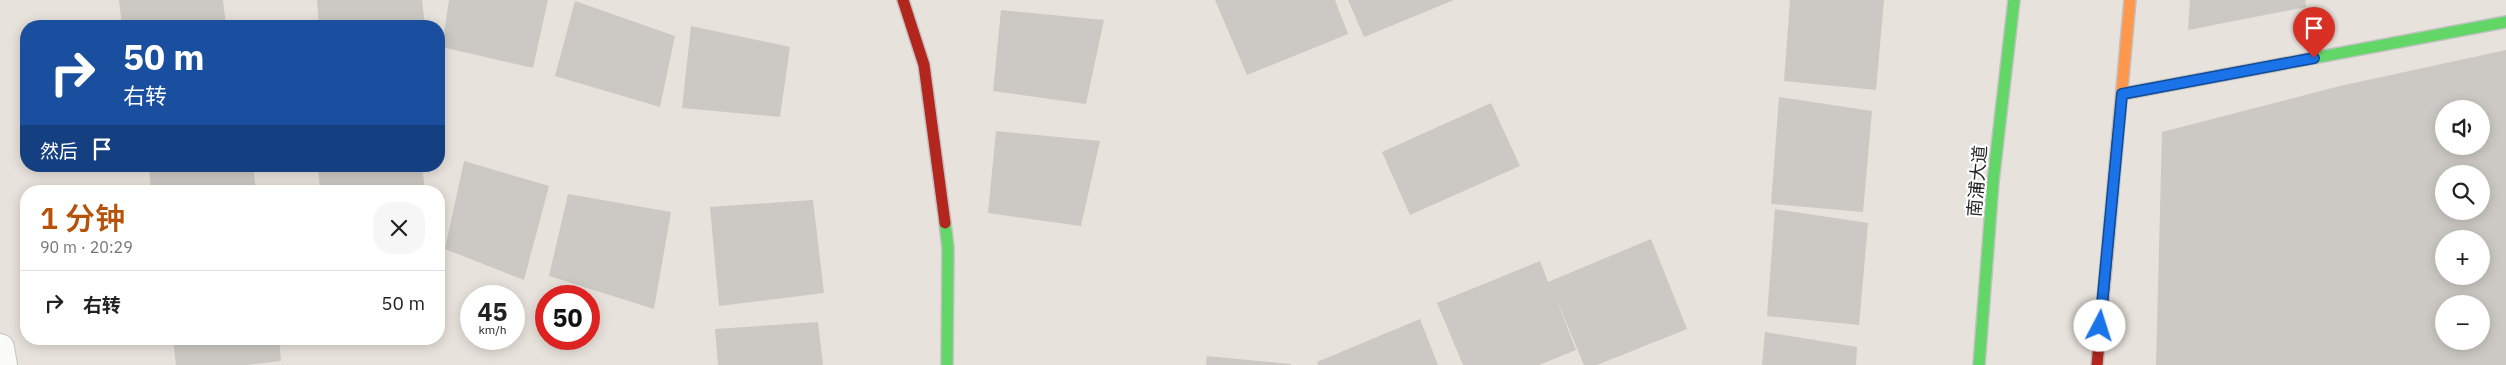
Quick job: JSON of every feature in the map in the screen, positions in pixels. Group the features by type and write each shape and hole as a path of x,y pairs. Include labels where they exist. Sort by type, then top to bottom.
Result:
{"street":[{"path":"903,0 924,65 948,248 947,365"},
{"name":"南浦大道","path":"1979,365 1993,182 2014,0"},
{"path":"2097,365 2130,0"},
{"path":"2122,94 2506,22"},
{"path":"0,348 3,365"}],"building":[{"path":"119,0 223,0 225,20 121,20"},
{"path":"317,0 422,0 424,20 319,20"},
{"path":"449,0 548,0 533,68 445,48 445,27"},
{"path":"1215,0 1335,0 1348,34 1247,75"},
{"path":"1348,0 1454,0 1364,37"},
{"path":"1790,0 1884,0 1876,90 1784,81"},
{"path":"2190,0 2305,0 2306,7 2188,30"},
{"path":"575,1 675,36 660,107 555,76"},
{"path":"1001,10 1104,20 1086,104 993,91"},
{"path":"691,26 790,47 780,117 682,108"},
{"path":"2506,50 2506,365 2156,365 2162,132 2340,86"},
{"path":"1779,97 1872,111 1863,212 1771,204"},
{"path":"1491,103 1520,166 1410,215 1382,152"},
{"path":"996,131 1100,141 1081,226 988,213"},
{"path":"464,161 549,186 524,280 445,249"},
{"path":"149,172 254,172 255,185 151,185"},
{"path":"318,172 423,172 424,185 320,185"},
{"path":"568,194 671,212 654,309 600,292 600,285 578,285 549,276"},
{"path":"813,200 824,293 719,306 710,207"},
{"path":"1775,209 1868,223 1859,325 1767,316"},
{"path":"1651,239 1687,329 1597,365 1584,365 1554,293 1576,350 1539,365 1463,365 1437,303 1540,261 1548,282"},
{"path":"1420,319 1438,365 1318,365 1317,362"},
{"path":"818,322 823,365 718,365 715,329"},
{"path":"1765,332 1857,347 1856,365 1762,365"},
{"path":"174,345 280,345 281,361 247,365 176,365"},
{"path":"1207,356 1291,364 1291,365 1206,365"}],"traffic: fast":[{"path":"1979,365 1993,182 2014,0"},
{"path":"2122,94 2506,22"},
{"path":"945,223 948,248 947,365"}],"traffic: slow":[{"path":"2118,134 2130,0"}],"traffic: jam":[{"path":"903,0 924,65 945,223"},
{"path":"2097,365 2118,134"}],"route":[{"path":"2100,326 2122,94 2314,58"}]}
